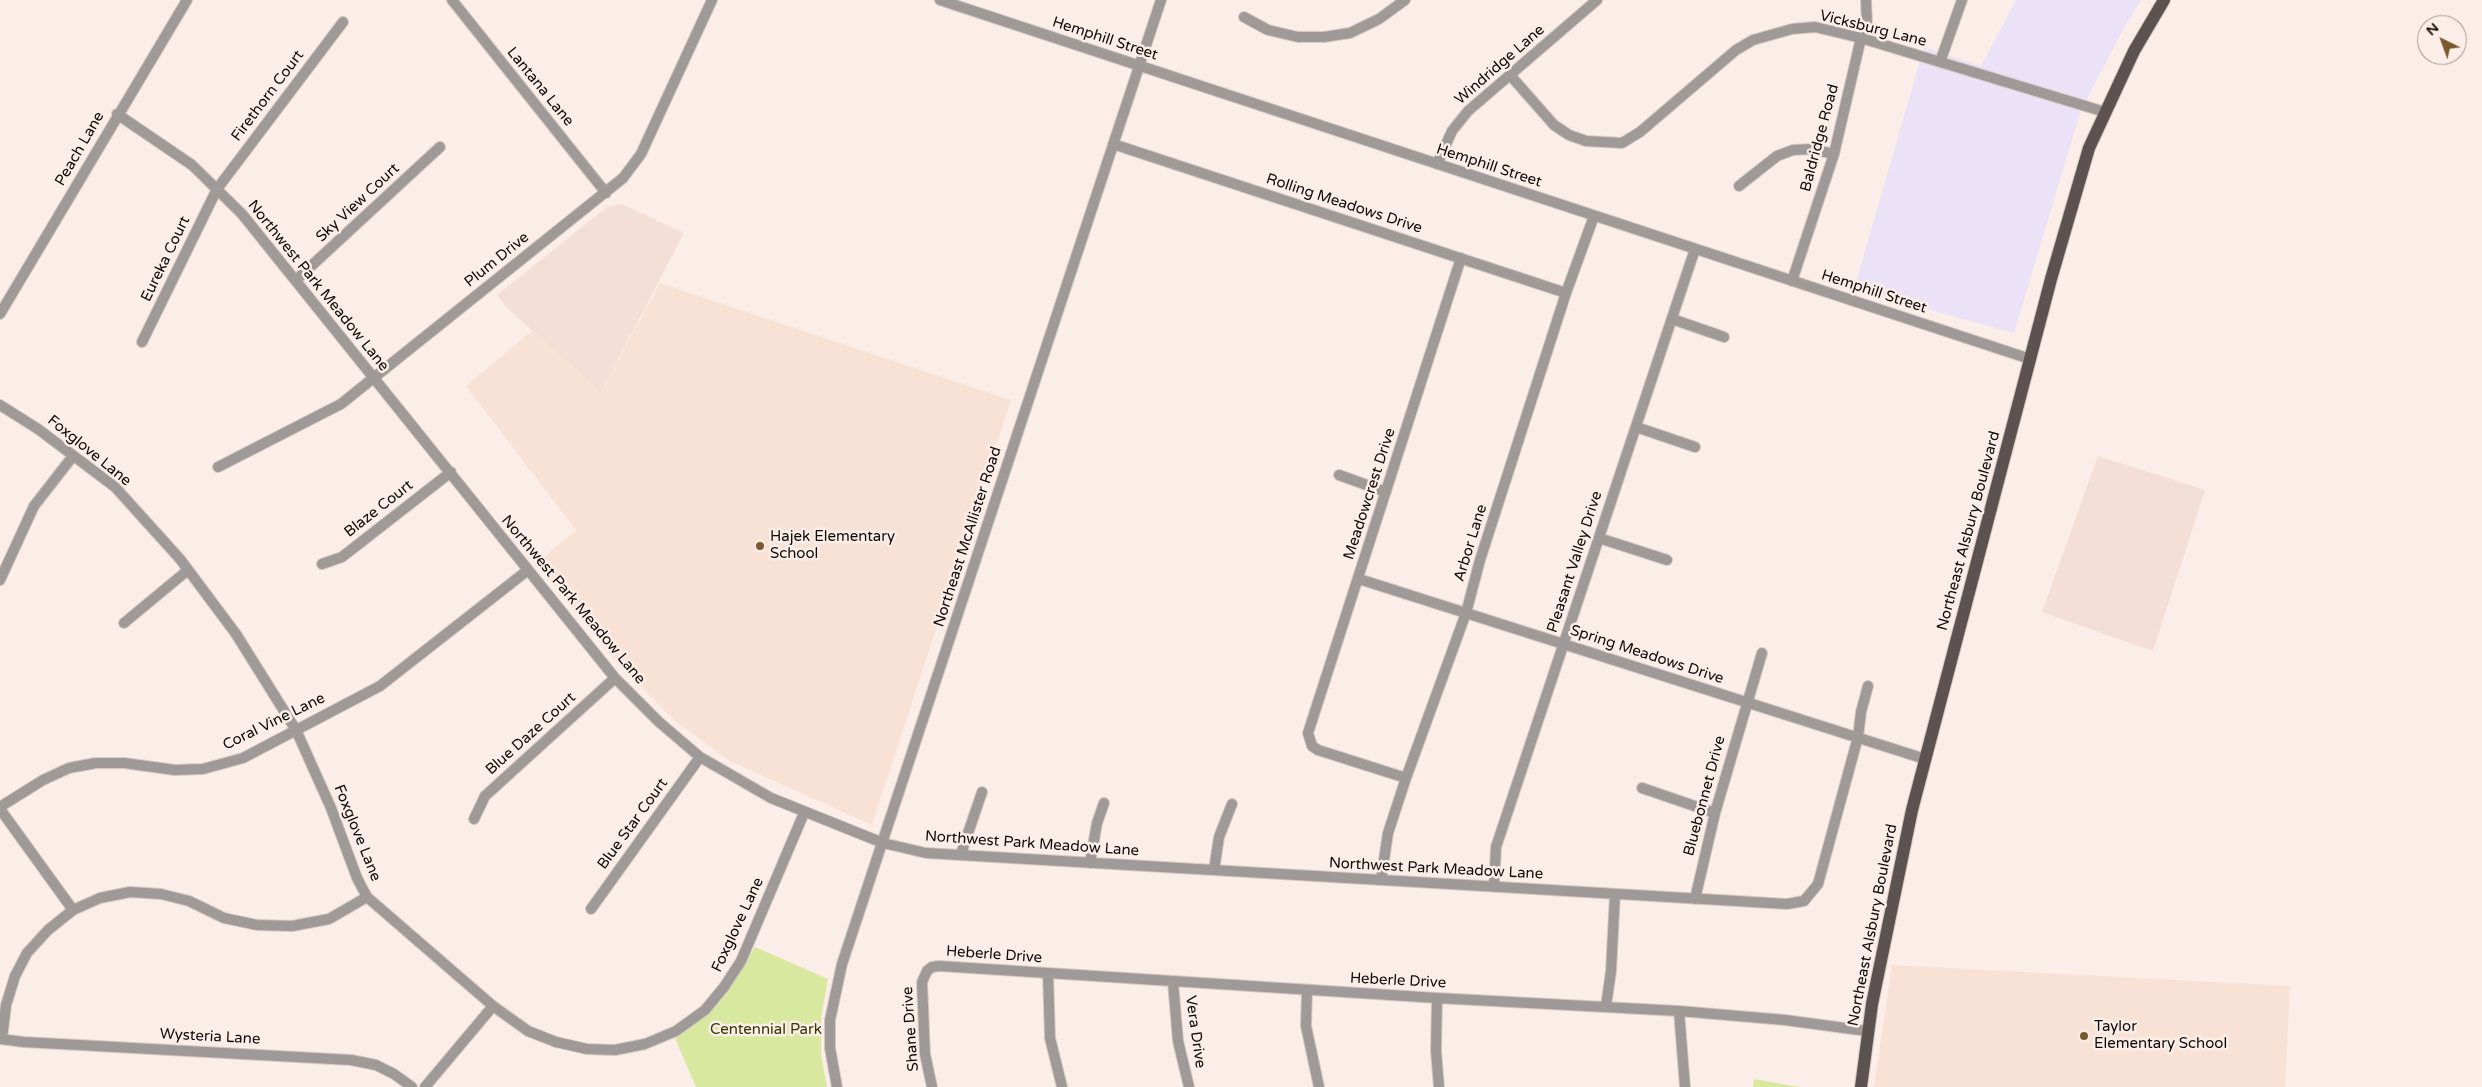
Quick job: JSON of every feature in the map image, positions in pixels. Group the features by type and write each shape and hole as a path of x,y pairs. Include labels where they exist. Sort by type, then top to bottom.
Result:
{"main road":[{"name":"Northeast Alsbury Boulevard","path":"1861,1087 1867,1031 1887,928 1926,759 2071,206 2089,148 2105,112 2136,48 2164,0"}],"street":[{"name":"Peach Lane","path":"0,314 117,114 187,0"},
{"name":"Lantana Lane","path":"452,0 606,193"},
{"name":"Plum Drive","path":"218,467 341,404 372,377 606,193 632,167 641,154 712,0"},
{"name":"Hemphill Street","path":"940,0 2030,359"},
{"name":"Northeast McAllister Road","path":"837,1087 830,1048 830,1020 834,992 1161,0"},
{"path":"1244,17 1275,32 1298,37 1324,37 1350,33 1379,20 1405,0"},
{"name":"Windridge Lane","path":"1437,164 1452,131 1468,111 1598,0"},
{"name":"Baldridge Road","path":"1792,281 1834,154 1861,38 1867,24 1866,0"},
{"path":"1940,62 1962,0"},
{"name":"Firethorn Court","path":"217,189 342,22"},
{"name":"Vicksburg Lane","path":"1510,75 1554,125 1569,136 1586,142 1622,143 1640,132 1736,50 1753,40 1792,29 1815,27 1861,38 2105,112"},
{"name":"Northwest Park Meadow Lane","path":"117,114 192,165 242,214 615,678 658,722 700,757 771,798 804,814 883,843 926,853 1787,904 1804,901 1818,884 1858,737"},
{"name":"Rolling Meadows Drive","path":"1113,144 1566,293"},
{"name":"Sky View Court","path":"296,280 440,147"},
{"path":"1739,186 1777,156 1793,150 1810,149 1834,154"},
{"name":"Eureka Court","path":"142,342 217,189"},
{"name":"Arbor Lane","path":"1381,880 1388,833 1466,613 1480,560 1566,293 1594,216"},
{"name":"Pleasant Valley Drive","path":"1494,887 1496,847 1695,249"},
{"name":"Meadowcrest Drive","path":"1406,778 1318,750 1312,746 1308,733 1461,258"},
{"path":"1672,318 1724,337"},
{"name":"Foxglove Lane","path":"0,405 38,429 115,487 188,570 236,634 296,730 331,808 356,878 367,897 493,1006 528,1031 556,1042 587,1050 615,1050 645,1044 676,1031 705,1010 724,987 741,961 804,814"},
{"path":"1636,427 1695,447"},
{"path":"0,580 34,506 73,456"},
{"name":"Blaze Court","path":"322,564 342,557 451,472"},
{"path":"1339,475 1386,492"},
{"path":"1599,538 1667,560"},
{"path":"124,623 188,570"},
{"name":"Coral Vine Lane","path":"0,808 43,780 69,768 96,763 124,762 175,770 204,770 243,758 380,686 528,570"},
{"name":"Spring Meadows Drive","path":"1359,579 1926,759"},
{"name":"Bluebonnet Drive","path":"1695,899 1715,813 1746,702 1762,653"},
{"name":"Blue Daze Court","path":"474,819 485,796 615,678"},
{"path":"1858,737 1861,712 1868,686"},
{"name":"Blue Star Court","path":"591,909 700,757"},
{"path":"1642,788 1715,813"},
{"path":"961,854 982,792"},
{"path":"1090,863 1097,823 1104,803"},
{"path":"1214,870 1220,837 1232,804"},
{"path":"0,808 73,910"},
{"path":"1,1039 6,1005 12,986 27,953 48,930 73,910 100,898 130,892 161,894 190,901 224,918 257,925 292,926 329,919 367,897"},
{"path":"1606,1006 1612,971 1615,894"},
{"name":"Heberle Drive","path":"928,971 932,967 938,966 1437,998 1606,1006 1785,1020 1867,1031"},
{"name":"Shane Drive","path":"928,971 922,982 924,1041 932,1087"},
{"path":"1048,974 1050,1038 1062,1087"},
{"name":"Vera Drive","path":"1173,982 1178,1041 1189,1087"},
{"path":"1307,990 1306,1026 1319,1087"},
{"path":"1437,998 1436,1051 1439,1087"},
{"path":"425,1087 493,1006"},
{"path":"1679,1011 1685,1087"},
{"name":"Wysteria Lane","path":"1,1039 351,1060 376,1065 394,1074 412,1087"}],"shaded area":[{"path":"2016,0 2141,0 2121,33 2080,113 2014,333 1854,289 1924,47 1981,66"},
{"path":"622,204 684,233 601,392 507,308 497,295 607,207"},
{"name":"Hajek Elementary School","path":"660,283 1011,400 872,825 730,761 675,721 611,656 537,563 576,530 466,386 533,330 601,392"},
{"path":"2098,456 2205,490 2153,651 2042,612"},
{"name":"Taylor Elementary School","path":"1892,965 2290,986 2285,1087 1874,1087"}],"green space":[{"name":"Centennial Park","path":"755,947 828,979 821,1018 821,1055 827,1087 696,1087 675,1038 707,1015 726,994"},
{"path":"1754,1079 1799,1087 1753,1087"}],"place":[{"name":"Hajek Elementary School","path":"760,546"},
{"name":"Taylor Elementary School","path":"2084,1036"}]}
